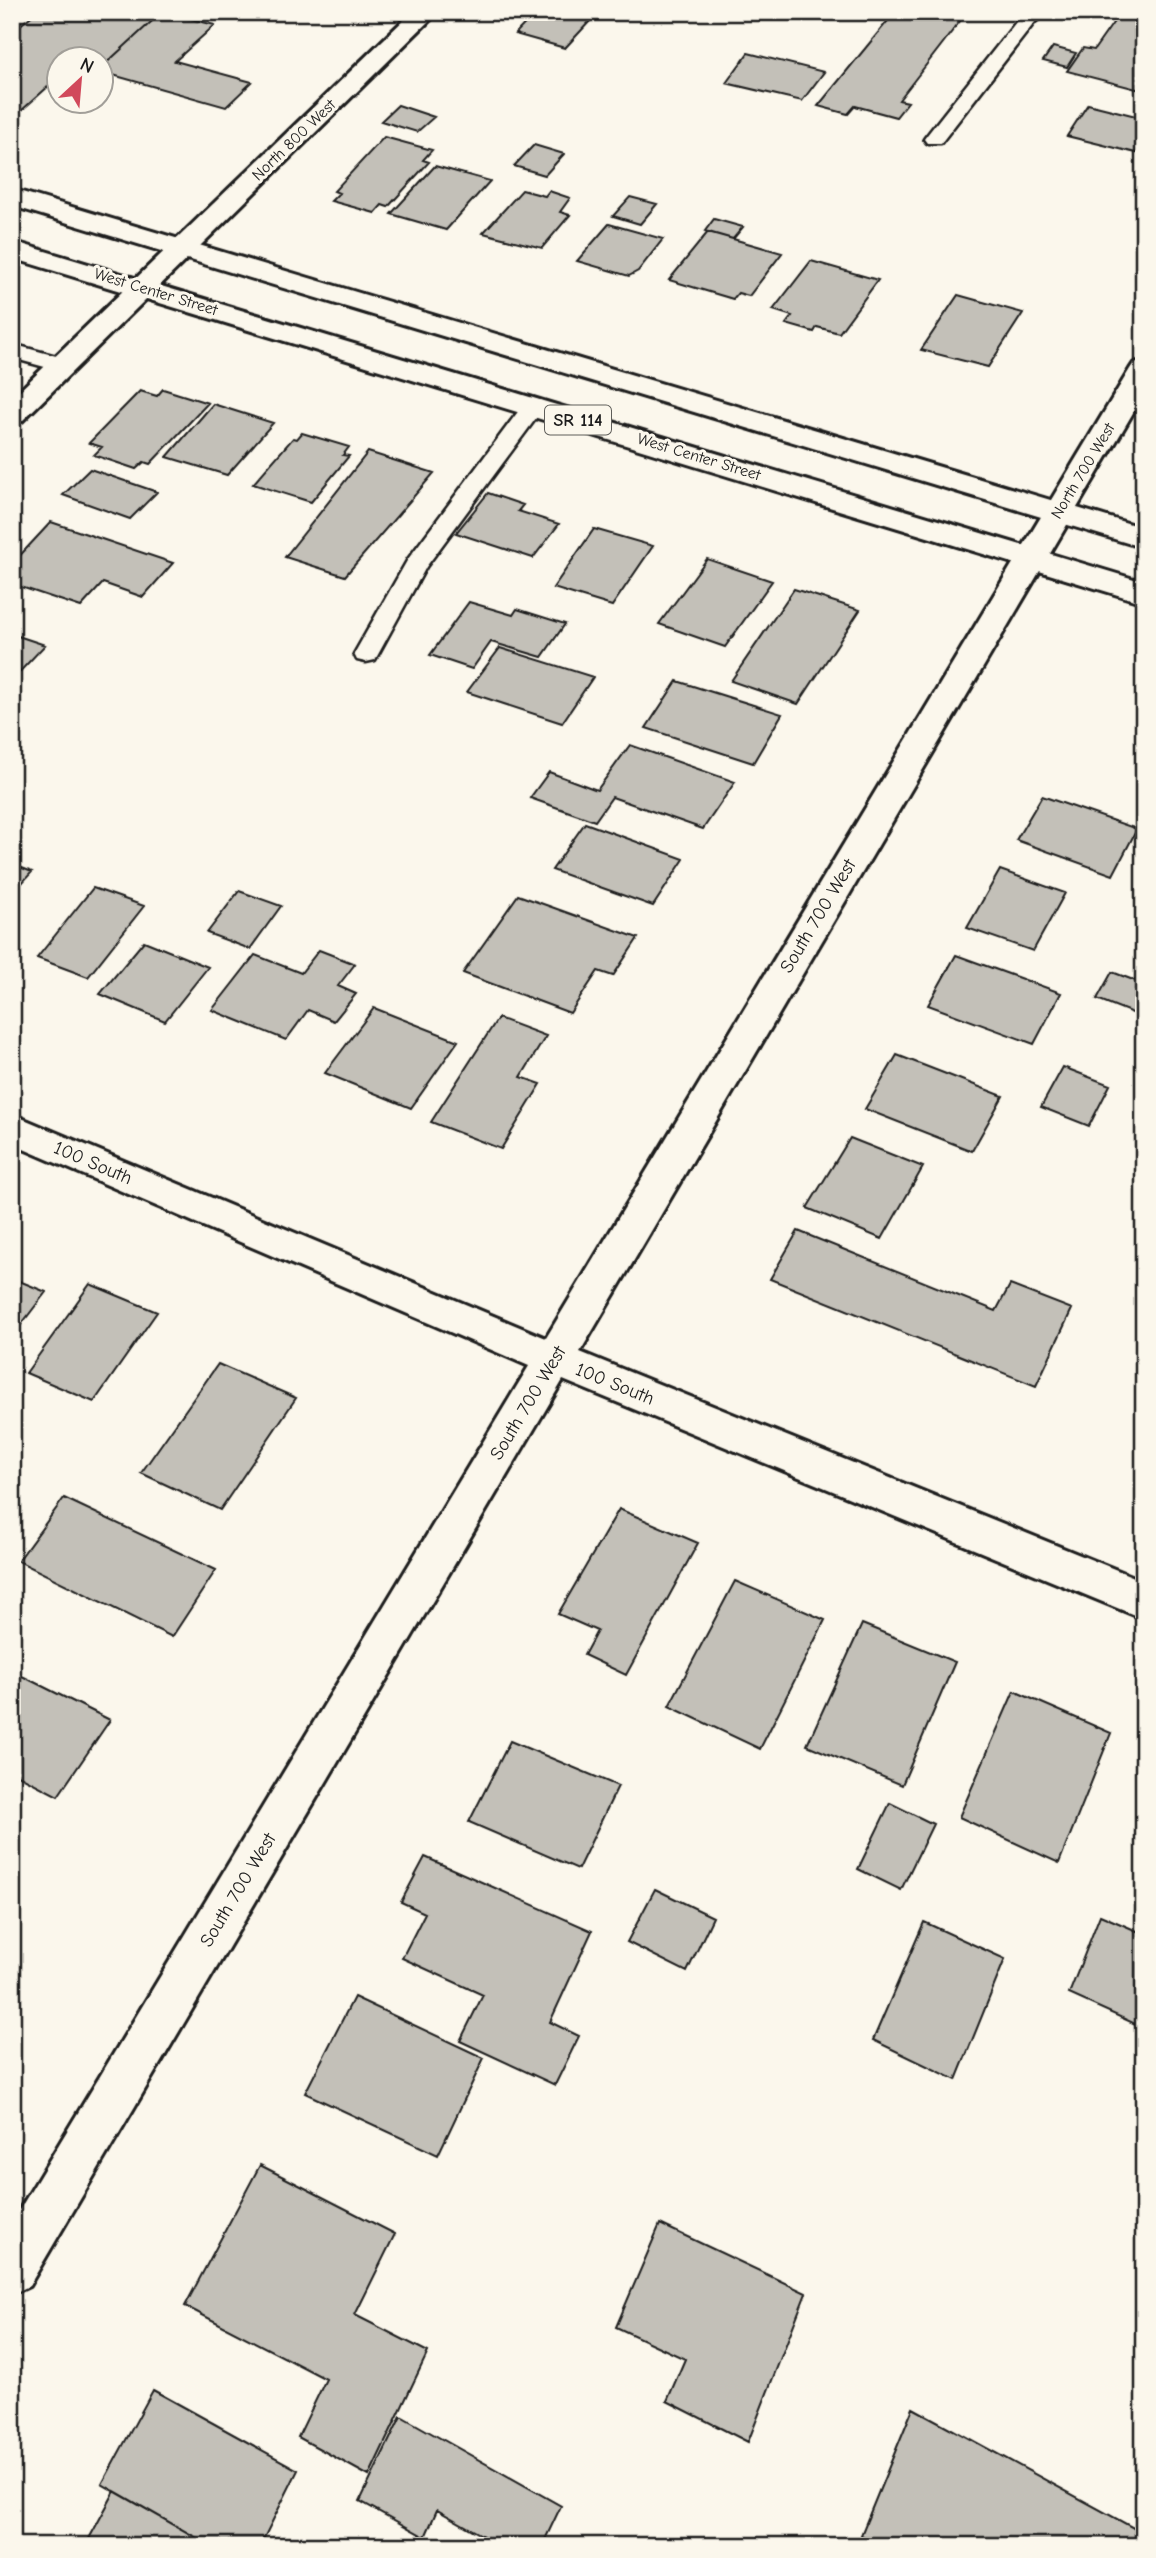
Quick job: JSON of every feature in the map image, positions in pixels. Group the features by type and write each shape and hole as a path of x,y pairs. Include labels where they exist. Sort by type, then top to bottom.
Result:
{"street":[{"name":"North 800 West","path":"12,415 426,12"},
{"name":"West Center Street","path":"12,197 162,268 534,406 1044,536 1144,538"},
{"name":"West Center Street","path":"17,254 162,268 1044,536 1144,593"},
{"name":"North 700 West","path":"1044,536 1144,369"},
{"name":"South 700 West","path":"12,2269 1044,536"},
{"name":"100 South","path":"12,1128 554,1359 1144,1600"}],"lane":[{"path":"934,139 1028,18 1038,12"},
{"path":"12,351 63,365"},
{"path":"366,654 416,564 534,406"}],"building":[{"path":"36,12 162,12 116,54 116,46 46,46 46,89 12,119 12,32"},
{"path":"162,12 215,25 175,61 252,82 226,107 116,76 116,54"},
{"path":"536,12 561,12 591,20 565,48 515,34"},
{"path":"895,12 967,12 899,100 908,102 896,117 855,106 848,114 818,106"},
{"path":"1120,13 1144,18 1144,91 1067,71 1083,48 1094,50"},
{"path":"1053,47 1076,53 1067,67 1043,61"},
{"path":"748,53 824,72 802,101 726,83"},
{"path":"1088,104 1144,118 1144,155 1067,136"},
{"path":"398,105 434,117 417,132 381,121"},
{"path":"384,137 432,150 423,160 429,162 388,207 382,205 375,213 331,201 339,193 334,191"},
{"path":"534,145 564,154 545,175 514,166"},
{"path":"435,166 490,181 446,230 391,214"},
{"path":"522,190 545,196 549,191 570,198 560,212 570,215 542,248 483,233"},
{"path":"630,197 657,204 640,224 613,216"},
{"path":"714,219 743,227 733,239 705,231"},
{"path":"609,224 663,239 638,271 629,276 577,261"},
{"path":"708,232 782,253 749,296 738,293 733,299 669,280"},
{"path":"811,261 878,280 839,333 817,327 814,332 786,324 792,316 773,310"},
{"path":"958,295 1023,313 988,367 921,350"},
{"path":"163,389 208,403 150,464 144,462 136,469 94,455 102,447 89,443 140,391 157,396"},
{"path":"213,404 273,423 227,475 167,457"},
{"path":"302,433 349,447 343,455 349,456 311,502 253,484 293,438 297,439"},
{"path":"368,452 434,473 345,576 285,557"},
{"path":"90,469 157,492 130,519 63,495"},
{"path":"488,493 523,505 518,511 559,524 533,558 456,533"},
{"path":"51,522 173,563 143,597 103,583 81,607 12,584 12,564"},
{"path":"594,529 653,546 612,606 553,588"},
{"path":"707,559 772,581 725,647 659,624"},
{"path":"794,589 860,610 798,704 731,681"},
{"path":"469,602 513,615 517,609 565,624 542,657 491,642 472,669 430,655"},
{"path":"12,634 45,645 12,680"},
{"path":"500,648 593,677 562,723 467,692"},
{"path":"677,681 782,714 753,763 646,728"},
{"path":"630,745 735,782 703,829 612,797 595,821 530,798 549,772 597,790"},
{"path":"1042,796 1137,829 1113,875 1016,840"},
{"path":"585,823 684,859 653,906 552,870"},
{"path":"12,864 32,872 12,894"},
{"path":"1000,870 1065,893 1033,951 967,928"},
{"path":"93,888 144,906 88,977 37,958"},
{"path":"239,891 281,906 250,949 207,933"},
{"path":"518,895 638,938 613,976 598,971 570,1013 463,973"},
{"path":"144,941 208,967 165,1021 100,994"},
{"path":"319,950 355,964 338,986 356,994 334,1021 308,1010 286,1040 212,1010 255,955 301,973"},
{"path":"956,955 1061,993 1034,1044 928,1005"},
{"path":"1112,972 1144,984 1144,1009 1140,1016 1097,999"},
{"path":"374,1008 458,1041 411,1108 325,1073"},
{"path":"498,1018 546,1036 521,1077 541,1084 501,1149 431,1122"},
{"path":"897,1055 1003,1096 972,1151 865,1109"},
{"path":"1063,1067 1110,1085 1089,1126 1041,1107"},
{"path":"850,1138 923,1167 882,1239 807,1208"},
{"path":"798,1231 996,1311 1010,1285 1072,1309 1036,1386 770,1279"},
{"path":"12,1278 46,1292 17,1330 12,1327"},
{"path":"90,1284 157,1312 94,1402 26,1373"},
{"path":"218,1364 296,1398 220,1510 141,1473"},
{"path":"64,1498 216,1570 172,1637 18,1561"},
{"path":"619,1509 698,1543 626,1675 584,1655 597,1631 558,1614"},
{"path":"735,1581 825,1620 760,1749 669,1706"},
{"path":"862,1624 955,1662 902,1785 807,1745"},
{"path":"12,1671 110,1720 58,1796 12,1772"},
{"path":"1014,1691 1111,1733 1059,1863 959,1817"},
{"path":"510,1741 618,1786 578,1869 469,1822"},
{"path":"890,1803 933,1824 901,1890 858,1869"},
{"path":"425,1857 592,1931 550,2022 579,2036 555,2085 460,2041 483,1995 402,1958 425,1913 401,1902"},
{"path":"655,1889 713,1917 687,1972 627,1942"},
{"path":"1100,1915 1144,1934 1142,2027 1069,1994"},
{"path":"924,1922 1005,1959 956,2080 873,2040"},
{"path":"354,1997 484,2058 438,2155 305,2093"},
{"path":"260,2165 395,2234 355,2315 428,2352 369,2476 298,2437 326,2379 185,2306"},
{"path":"660,2224 806,2293 748,2442 667,2401 685,2359 616,2327"},
{"path":"153,2390 298,2470 260,2546 211,2546 102,2484"},
{"path":"913,2408 1141,2532 1137,2546 880,2546 861,2535"},
{"path":"401,2416 561,2506 542,2546 501,2546 437,2510 425,2537 360,2501"},
{"path":"115,2491 211,2546 85,2546"}]}
